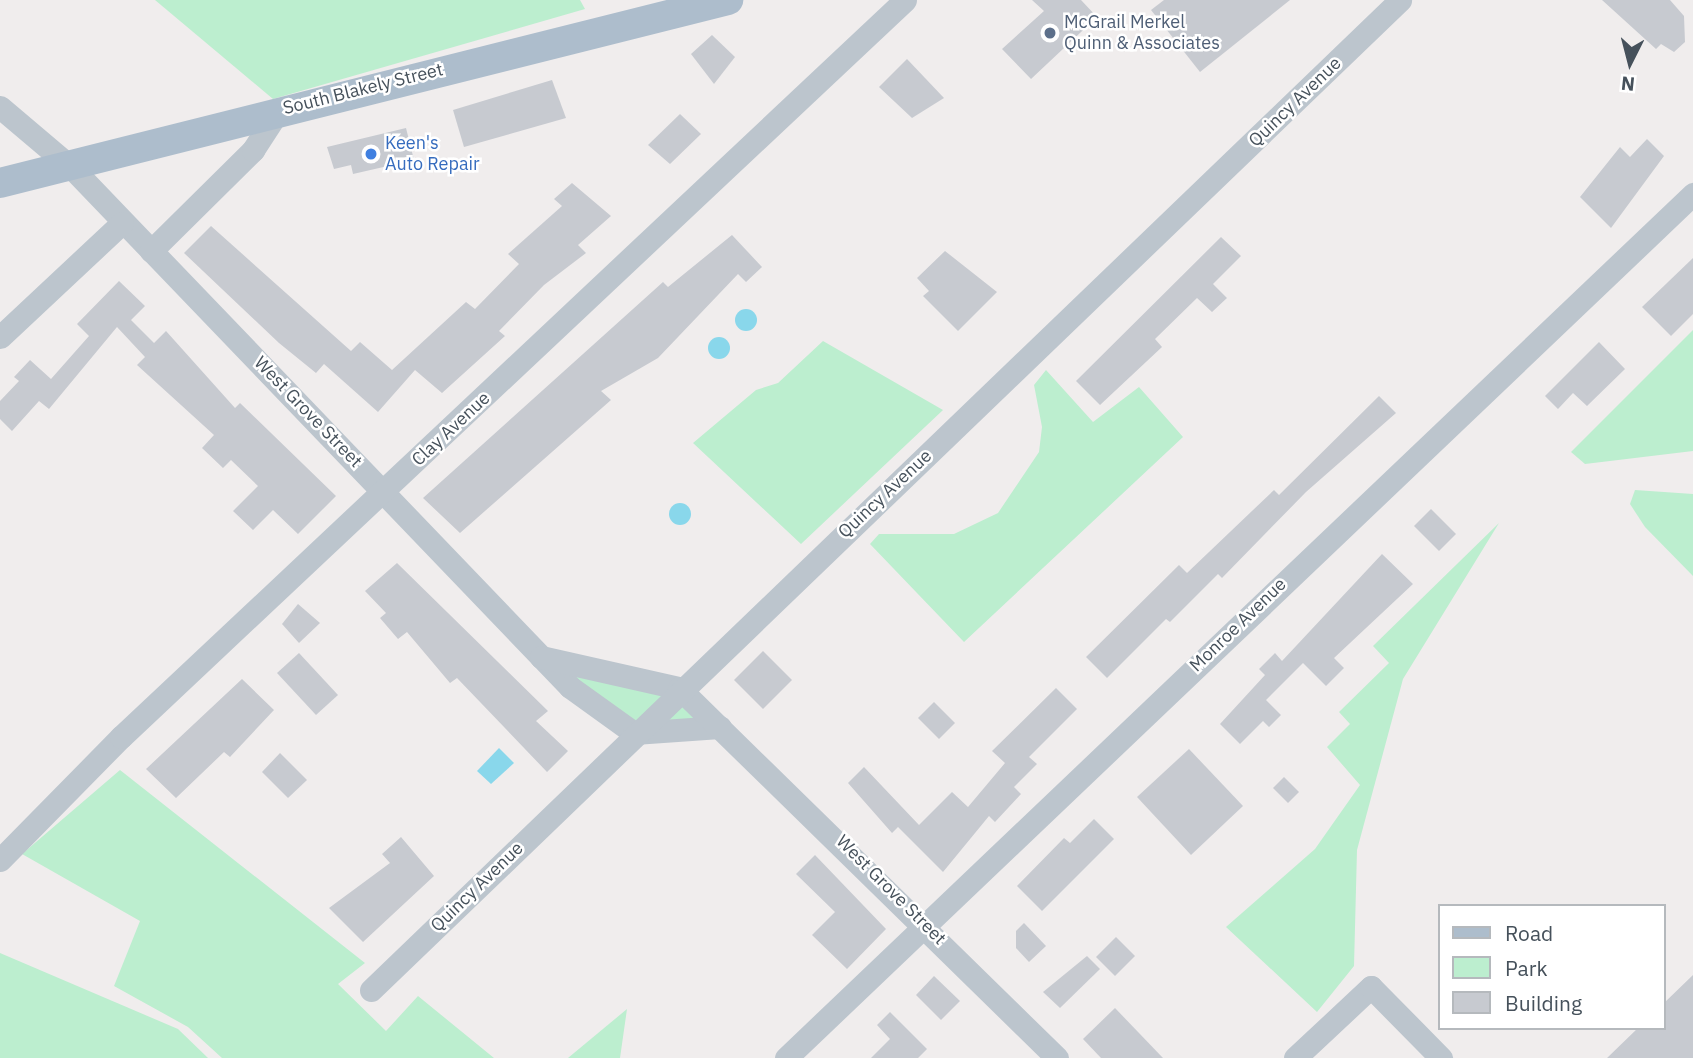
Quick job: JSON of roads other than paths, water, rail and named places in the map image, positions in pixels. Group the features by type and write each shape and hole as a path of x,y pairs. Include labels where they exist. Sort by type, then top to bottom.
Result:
{"main road":[{"name":"South Blakely Street","path":"0,183 72,168 279,110 728,0"}],"street":[{"name":"Clay Avenue","path":"0,860 121,737 905,0"},
{"name":"Quincy Avenue","path":"371,990 679,688 1401,0"},
{"name":"West Grove Street","path":"0,107 72,168 570,687 634,733"},
{"path":"151,251 253,150 279,110"},
{"name":"Monroe Avenue","path":"786,1058 1693,194"},
{"path":"0,337 122,223"},
{"path":"541,657 679,688"},
{"name":"West Grove Street","path":"679,688 925,923 1057,1058"},
{"path":"634,733 720,727"},
{"path":"1295,1058 1371,987 1441,1058"}],"water":[{"path":"746,309 754,312 757,320 754,328 746,331 738,328 735,320 738,312"},
{"path":"719,337 727,340 730,348 727,356 719,359 711,356 708,348 711,340"},
{"path":"680,503 688,506 691,514 688,522 680,525 672,522 669,514 672,506"},
{"path":"499,748 514,763 491,784 477,771"}],"place":[{"name":"McGrail Merkel Quinn & Associates","path":"1050,33"},
{"name":"Keen's Auto Repair","path":"371,154"}]}
